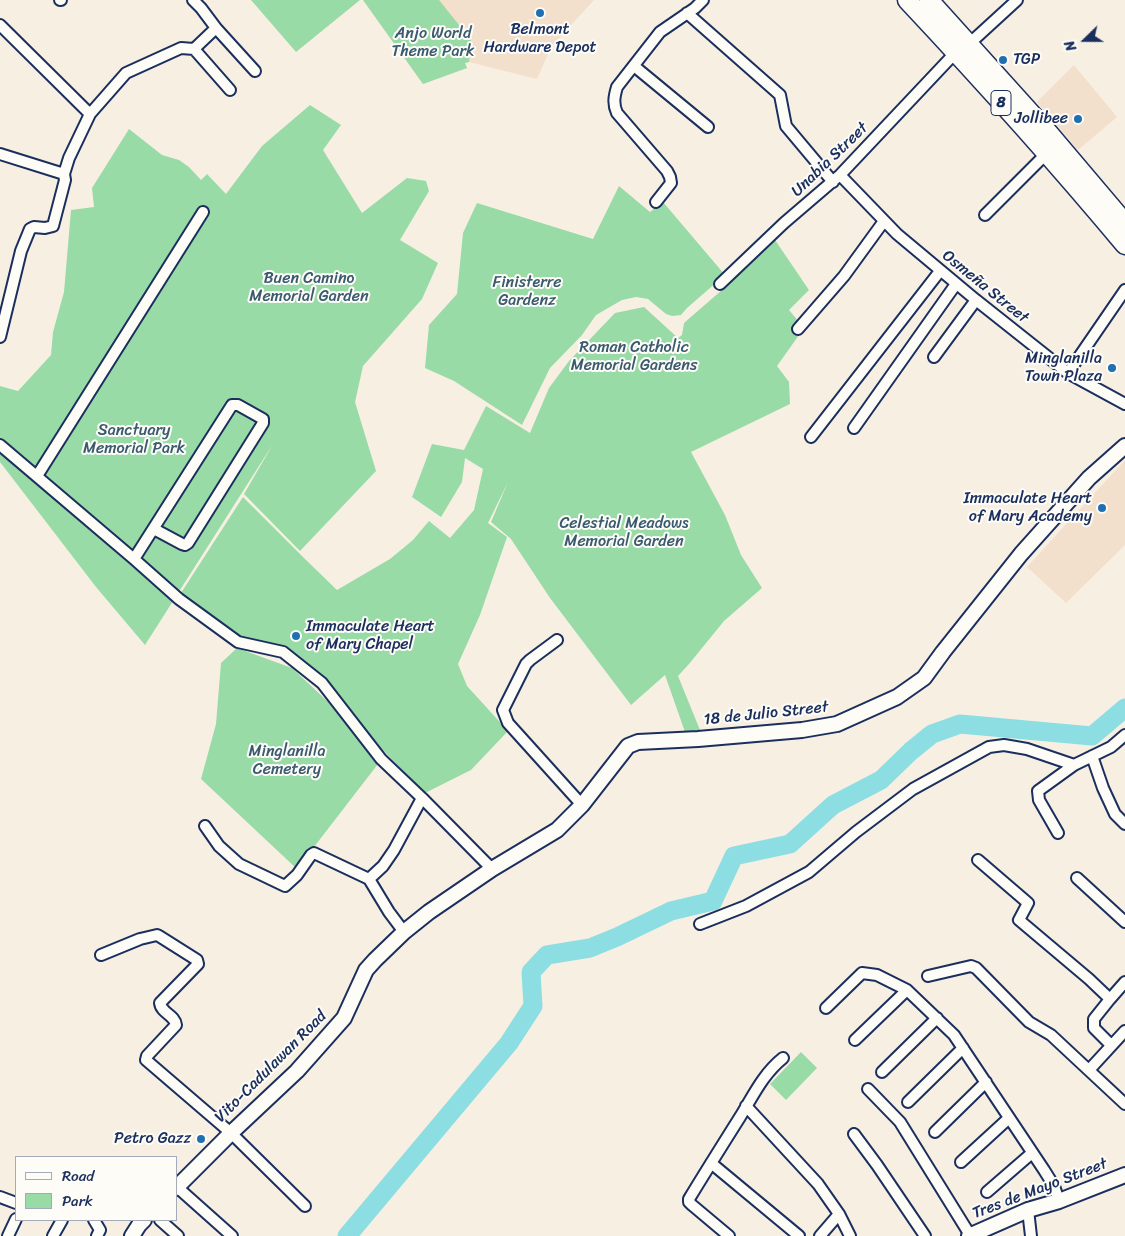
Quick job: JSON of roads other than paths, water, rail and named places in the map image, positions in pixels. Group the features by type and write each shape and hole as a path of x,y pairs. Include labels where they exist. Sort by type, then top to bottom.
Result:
{"highway":[{"name":"8","path":"907,0 962,48 1048,132 1125,223"},
{"name":"8","path":"929,0 962,48 1125,245"}],"street":[{"path":"194,0 216,28 255,71"},
{"path":"656,202 670,183 670,177 667,171 616,113 614,102 617,87 660,32 704,0"},
{"name":"Unabia Street","path":"720,284 784,223 836,179 962,48 1017,0"},
{"name":"Osmeña Street","path":"687,13 780,95 786,126 836,179 897,234 940,271 1068,373 1125,404"},
{"path":"0,25 90,114"},
{"path":"194,49 216,28"},
{"path":"0,337 21,251 32,228 49,228 53,226 69,158 90,114 126,73 181,48 194,49 230,90"},
{"path":"634,66 708,127"},
{"path":"985,215 1047,153"},
{"path":"0,154 64,174"},
{"path":"37,476 203,212"},
{"path":"798,329 844,276 884,221"},
{"path":"811,437 940,271"},
{"path":"854,428 956,284"},
{"path":"1068,373 1125,290"},
{"path":"934,357 976,300"},
{"path":"134,559 232,405 238,405 263,419 263,423 188,543 182,544 154,529"},
{"path":"0,445 178,599 238,642 283,652 322,683 381,759 492,869"},
{"name":"18 de Julio Street","path":"375,960 404,932 429,912 492,869 557,830 582,805 628,746 638,742 802,730 837,724 898,697 924,678 1021,554 1088,478 1125,446"},
{"path":"557,640 526,664 503,710 508,723 582,805"},
{"path":"1058,834 1039,800 1038,791 1074,765 1111,747 1125,735"},
{"path":"700,924 746,906 809,872 856,832 913,789 990,747 1004,745 1027,749 1074,765"},
{"path":"1092,756 1103,788 1115,814 1125,824"},
{"path":"369,879 383,866 394,850 422,798"},
{"path":"205,826 219,846 239,864 285,886 297,875 314,853 369,879 404,932"},
{"path":"978,860 1028,903 1019,920 1110,999"},
{"path":"1078,878 1125,922"},
{"path":"101,955 157,935 198,960 198,964 160,1003 161,1008 175,1020 176,1025 147,1056 147,1062 231,1133 305,1206"},
{"name":"Vito-Cadulawan Road","path":"178,1187 231,1133 297,1071 344,1018 366,970 375,960"},
{"path":"928,976 971,966 976,968 1029,1022 1051,1035 1125,1104"},
{"path":"826,1008 862,973 877,975 907,990 954,1035 1054,1186 1059,1201"},
{"path":"1111,1045 1094,1028 1094,1019 1125,982"},
{"path":"855,1040 907,990"},
{"path":"882,1072 937,1018"},
{"path":"1089,1070 1125,1030"},
{"path":"908,1102 963,1048"},
{"path":"728,1236 692,1205 689,1199 757,1087 773,1066 783,1058"},
{"path":"935,1132 986,1082"},
{"path":"868,1089 900,1122 969,1236"},
{"path":"746,1106 818,1184 839,1214 850,1236"},
{"path":"961,1162 1009,1118"},
{"path":"854,1134 924,1236"},
{"path":"987,1192 1032,1152"},
{"path":"711,1163 799,1236"},
{"name":"Tres de Mayo Street","path":"969,1236 1029,1215 1125,1175"},
{"path":"178,1189 232,1236"},
{"path":"0,1197 15,1203"},
{"path":"820,1236 839,1214"},
{"path":"1029,1215 1031,1236"},
{"path":"8,1236 15,1221"},
{"path":"53,1236 61,1221"},
{"path":"95,1221 100,1230 96,1236"},
{"path":"132,1236 143,1221"},
{"path":"161,1221 178,1236"}],"waterway":[{"path":"347,1236 509,1043 533,1006 531,972 547,955 590,948 671,911 713,901 734,856 790,844 833,805 881,780 932,734 960,724 1092,736 1125,708"}],"place":[{"name":"Belmont Hardware Depot","path":"540,13"},
{"name":"TGP","path":"1003,60"},
{"name":"Jollibee","path":"1078,119"},
{"name":"Minglanilla Town Plaza","path":"1112,368"},
{"name":"Immaculate Heart of Mary Academy","path":"1102,508"},
{"name":"Immaculate Heart of Mary Chapel","path":"296,636"},
{"name":"Petro Gazz","path":"201,1139"}],"park label":[{"name":"Anjo World Theme Park","path":"433,43"},
{"name":"Buen Camino Memorial Garden","path":"309,288"},
{"name":"Finisterre Gardenz","path":"527,292"},
{"name":"Roman Catholic Memorial Gardens","path":"634,357"},
{"name":"Sanctuary Memorial Park","path":"134,440"},
{"name":"Celestial Meadows Memorial Garden","path":"624,533"},
{"name":"Minglanilla Cemetery","path":"287,761"}]}
